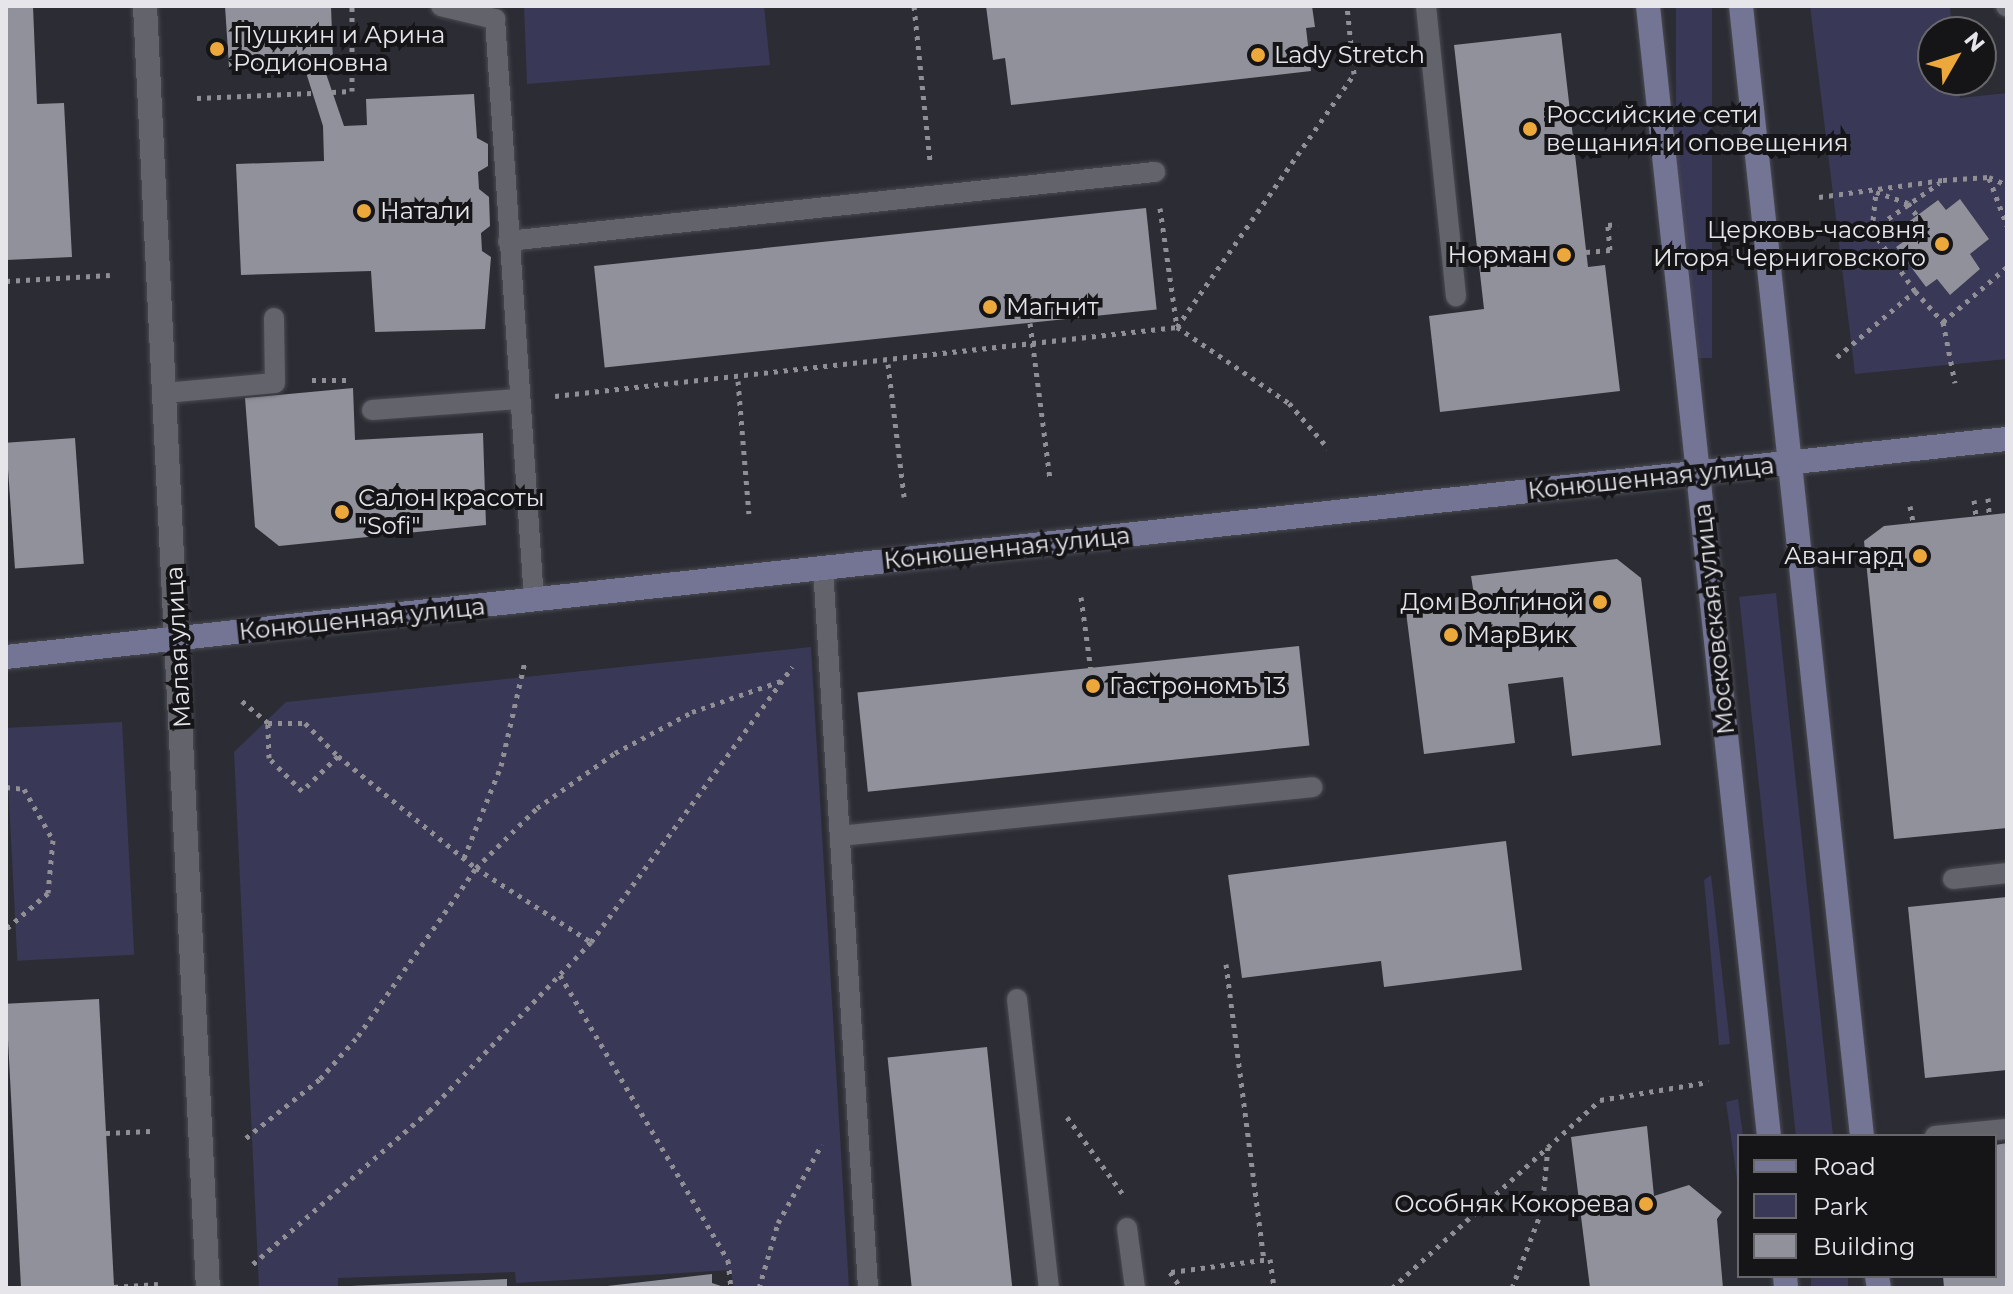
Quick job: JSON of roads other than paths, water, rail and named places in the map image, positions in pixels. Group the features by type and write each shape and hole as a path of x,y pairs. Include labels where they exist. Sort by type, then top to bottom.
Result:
{"main road":[{"name":"Московская улица","path":"1648,6 1769,1134"},
{"path":"1741,6 1862,1134"},
{"name":"Конюшенная улица","path":"6,657 2007,439"}],"street":[{"name":"Малая улица","path":"145,6 208,1288"}],"lane":[{"path":"441,6 495,19 518,399 534,600"},
{"path":"1426,6 1456,296"},
{"path":"508,241 1155,172"},
{"path":"165,393 275,383 274,318"},
{"path":"372,410 518,399"},
{"path":"823,568 868,1288"},
{"path":"840,836 1312,787"},
{"path":"1953,879 2007,873"},
{"path":"1017,999 1049,1288"},
{"path":"1956,1134 2007,1129"},
{"path":"1127,1228 1135,1288"}],"place":[{"name":"Пушкин и Арина Родионовна","path":"217,49"},
{"name":"Lady Stretch","path":"1258,55"},
{"name":"Российские сети вещания и оповещения","path":"1530,129"},
{"name":"Натали","path":"364,211"},
{"name":"Церковь-часовня Игоря Черниговского","path":"1942,244"},
{"name":"Норман","path":"1564,255"},
{"name":"Магнит","path":"990,307"},
{"name":"Салон красоты \"Sofi\"","path":"342,512"},
{"name":"Авангард","path":"1920,556"},
{"name":"Дом Волгиной","path":"1600,602"},
{"name":"МарВик","path":"1451,635"},
{"name":"Гастрономъ 13","path":"1093,686"},
{"name":"Особняк Кокорева","path":"1646,1204"}]}
